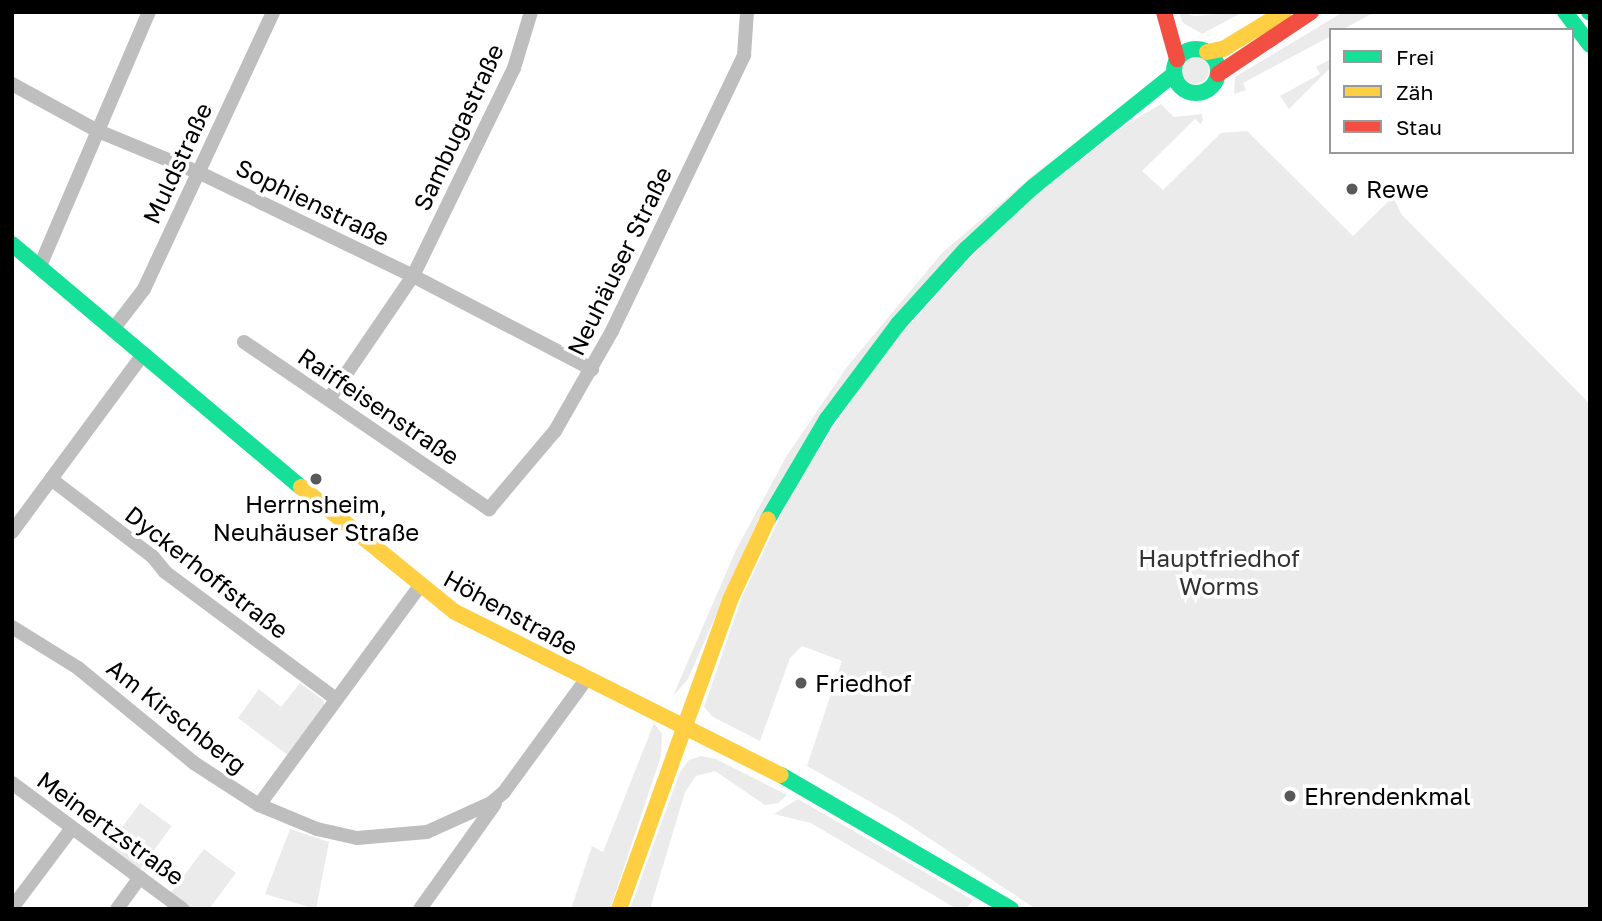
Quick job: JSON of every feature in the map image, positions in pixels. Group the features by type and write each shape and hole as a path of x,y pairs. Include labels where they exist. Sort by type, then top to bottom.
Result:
{"main road":[{"path":"1164,12 1178,73 1199,93 1208,89 1217,74 1311,12"},
{"path":"1174,12 1217,74"},
{"path":"619,909 683,723 730,600 770,515 858,373 916,303 991,225 1121,121 1178,73 1199,50 1223,49 1284,12"},
{"path":"1565,12 1590,45"},
{"name":"Höhenstraße","path":"12,244 419,587 491,632 683,723 836,804 1011,909"}],"street":[{"path":"40,265 149,12"},
{"name":"Muldstraße","path":"114,328 144,289 273,12"},
{"name":"Sambugastraße","path":"330,399 413,276 514,68 531,12"},
{"name":"Neuhäuser Straße","path":"489,509 555,431 592,369 744,55 747,12"},
{"name":"Sophienstraße","path":"12,84 98,131 200,173 413,276 592,369"},
{"name":"Raiffeisenstraße","path":"244,342 489,509"},
{"path":"12,532 144,353"},
{"name":"Dyckerhoffstraße","path":"51,480 153,557 164,572 336,699"},
{"path":"259,805 419,587"},
{"name":"Am Kirschberg","path":"12,627 78,668 194,763 259,805 317,829 378,838 456,823 504,792 587,678"},
{"name":"Meinertzstraße","path":"12,783 182,909"},
{"path":"420,909 504,792"},
{"path":"12,908 72,828"},
{"path":"117,909 140,877"}],"green space":[{"path":"1179,12 1194,16 1243,12 1202,34 1182,22"},
{"path":"1343,12 1375,12 1346,28 1329,28 1329,37 1243,83 1246,90 1234,94 1235,77"},
{"path":"1195,56 1205,60 1209,70 1205,80 1195,84 1185,80 1181,70 1185,60"},
{"path":"1329,60 1329,69 1289,109 1280,96 1320,74 1316,67"},
{"name":"Hauptfriedhof Worms","path":"1161,104 1174,117 1202,114 1203,120 1201,124 1195,119 1142,171 1163,190 1221,133 1247,131 1353,236 1393,197 1402,215 1590,404 1590,909 1036,909 897,817 807,766 842,661 802,646 790,658 760,741 713,717 704,707 742,597 794,488 878,359 1012,213 1127,124"},
{"path":"1076,139 997,210 758,520 688,679 673,696 736,550 786,457 847,367 942,253"},
{"path":"300,683 323,700 325,707 289,756 238,718 259,689 281,707"},
{"path":"654,723 662,734 661,756 610,909 571,909 592,846 603,852"},
{"path":"701,756 716,759 787,795 778,803 765,805 715,771 696,776 685,792 650,909 630,909 680,772 689,760"},
{"path":"798,799 973,900 966,909 957,909 811,823 774,814"},
{"path":"140,803 172,826 140,870 108,847"},
{"path":"290,829 329,842 316,909 265,894"},
{"path":"204,849 236,873 209,909 192,909 171,893"}],"traffic: fast":[{"path":"1565,12 1590,45"},
{"path":"1196,49 1211,56 1218,71 1211,86 1196,93 1181,86 1174,71 1181,56 1196,49"},
{"path":"768,519 827,419 898,324 966,249 1033,187 1174,74"},
{"path":"12,244 301,487"},
{"path":"781,775 1011,909"}],"traffic: slow":[{"path":"1207,52 1223,49 1284,12"},
{"path":"301,487 455,612 781,775"},
{"path":"619,909 730,600 768,519"}],"traffic: jam":[{"path":"1164,12 1177,59"},
{"path":"1218,74 1311,12"}],"place":[{"name":"Rewe","path":"1352,189"},
{"name":"Herrnsheim, Neuhäuser Straße","path":"316,479"},
{"name":"Friedhof","path":"801,683"},
{"name":"Ehrendenkmal","path":"1290,796"}]}
